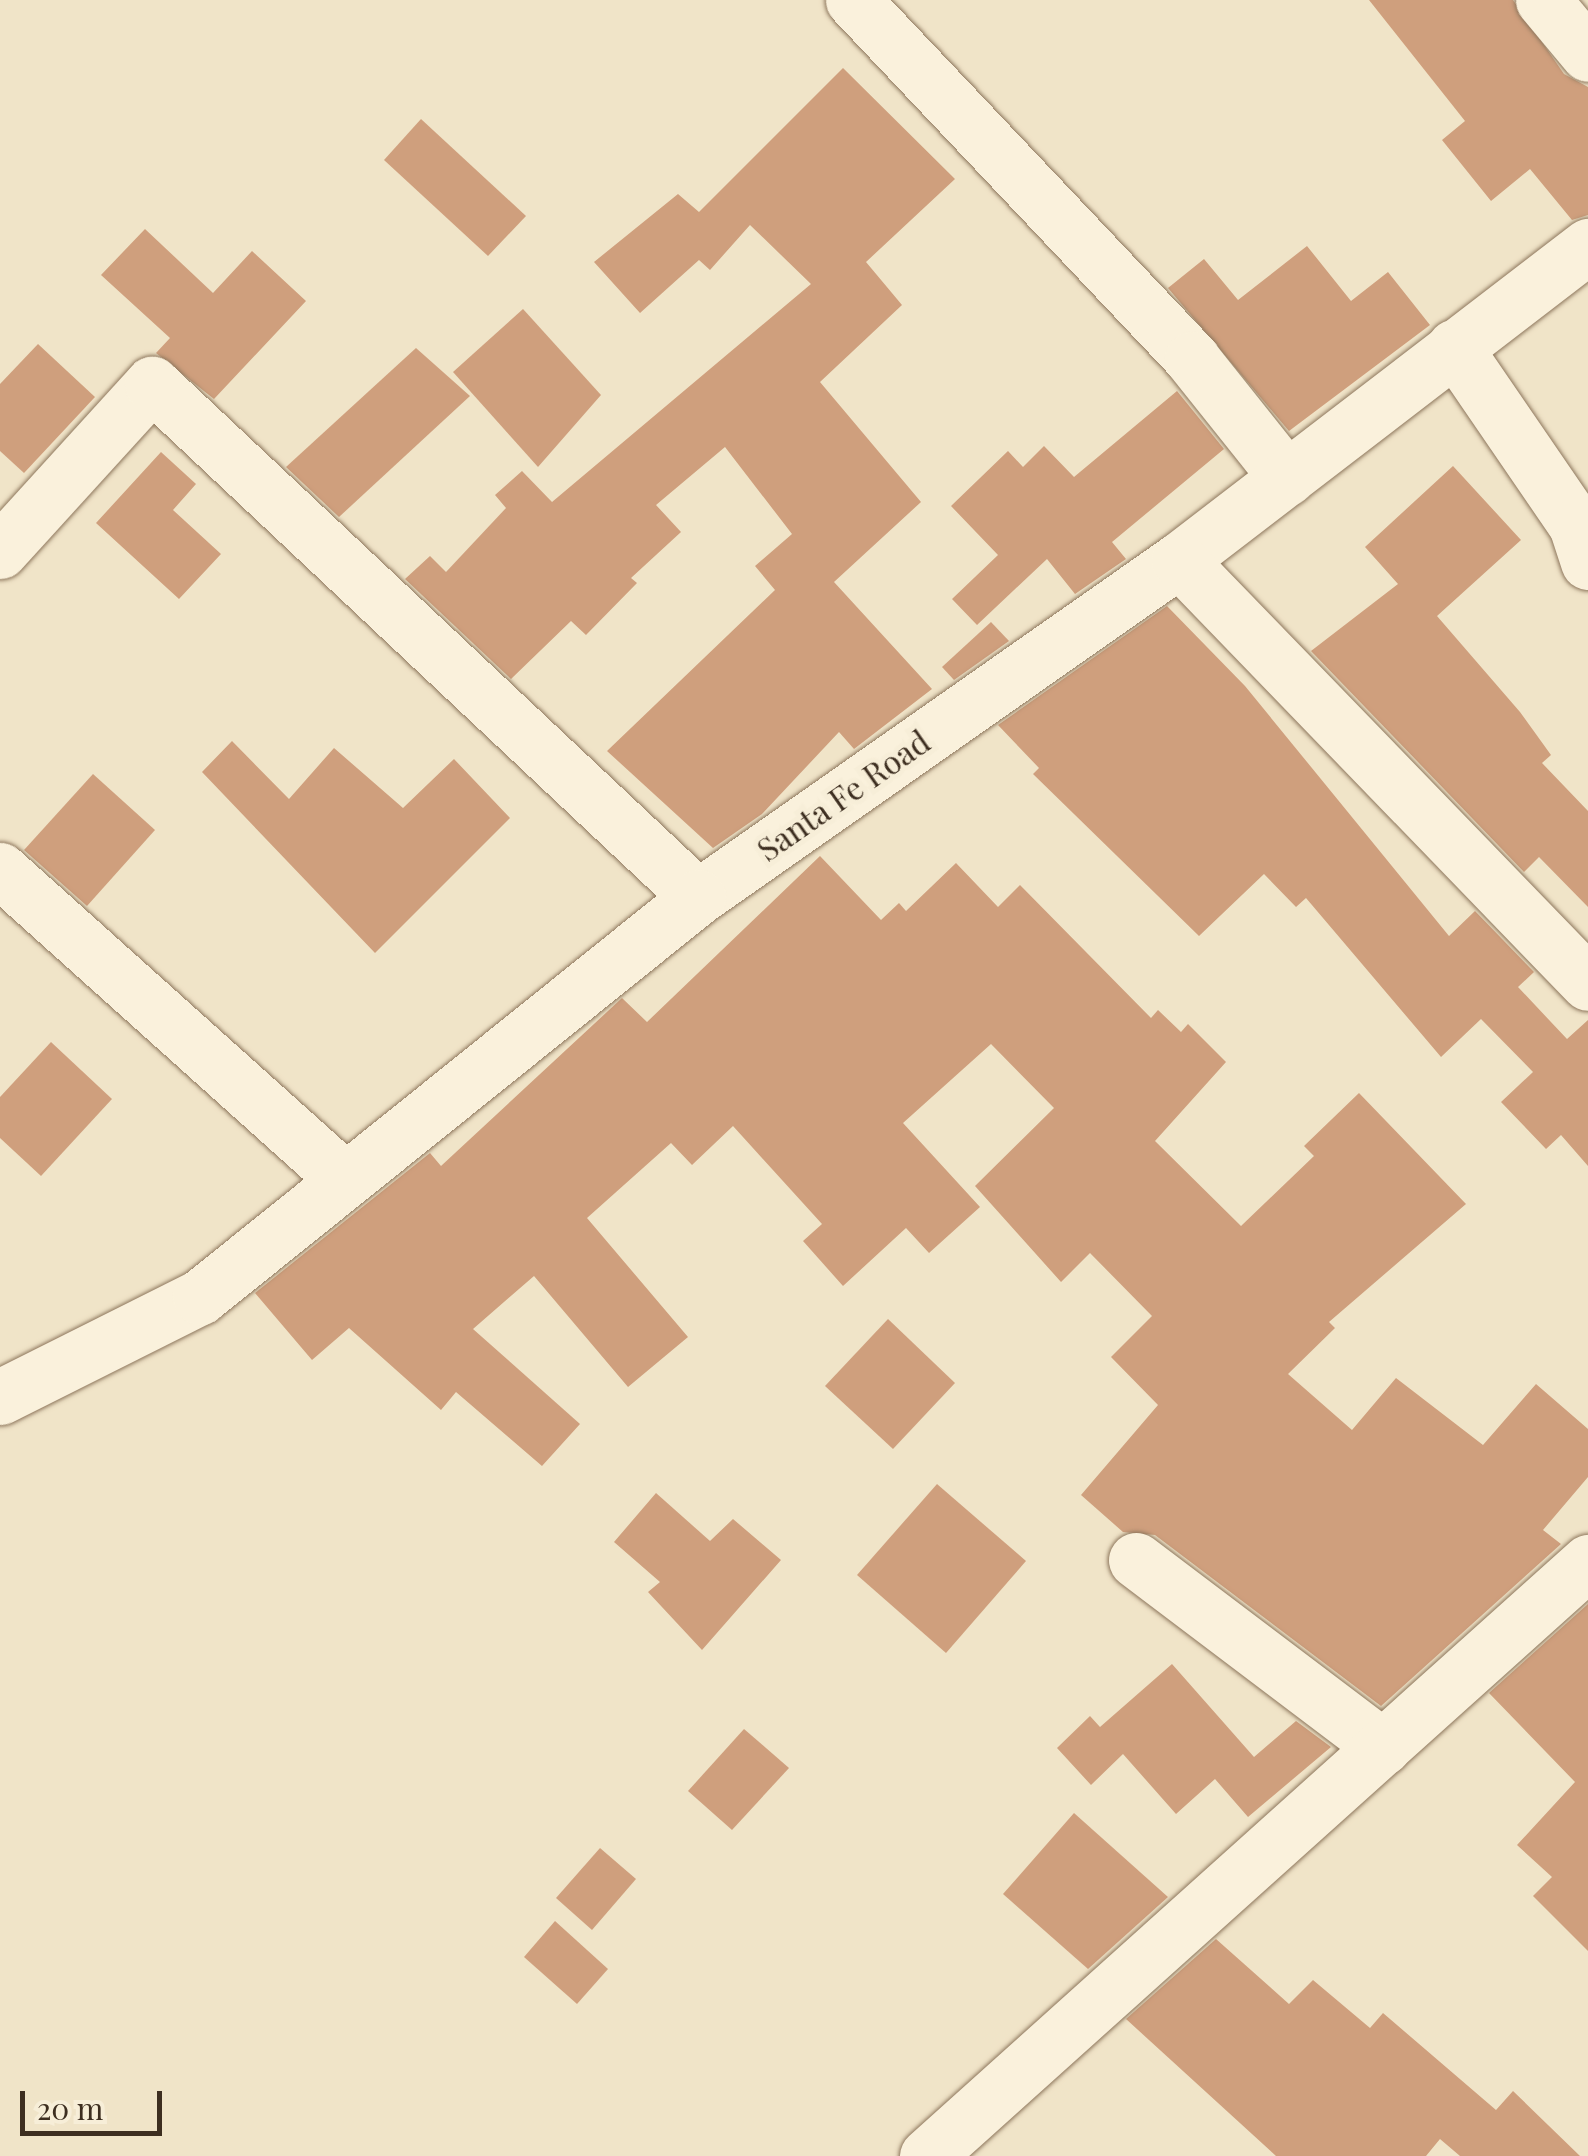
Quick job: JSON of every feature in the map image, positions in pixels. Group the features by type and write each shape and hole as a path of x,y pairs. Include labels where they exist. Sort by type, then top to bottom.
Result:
{"street":[{"path":"853,0 1192,359 1287,478"},
{"path":"1542,0 1588,54"},
{"name":"Santa Fe Road","path":"0,1397 200,1297 341,1176 698,897 1180,560 1588,246"},
{"path":"1454,347 1576,524 1588,562"},
{"path":"0,552 152,384 698,897"},
{"path":"1180,560 1588,983"},
{"path":"0,870 341,1176"},
{"path":"1136,1560 1383,1747"},
{"path":"941,2152 1588,1562"}],"building":[{"path":"1369,0 1513,0 1564,74 1588,87 1588,215 1572,220 1530,169 1491,201 1442,140 1465,121"},
{"path":"843,68 955,179 866,262 902,305 820,382 921,502 834,582 932,689 854,749 839,732 762,814 713,848 607,751 775,590 755,566 792,534 725,447 656,505 681,532 631,578 637,583 586,635 571,621 511,679 405,579 430,556 446,572 506,508 495,495 522,471 552,502 811,284 750,225 710,270 699,260 640,313 594,262 678,194 699,212"},
{"path":"421,119 526,216 488,256 384,160"},
{"path":"145,229 213,293 252,251 306,301 214,399 156,353 170,338 101,275"},
{"path":"1307,246 1351,301 1388,272 1430,325 1289,431 1168,288 1204,259 1238,300"},
{"path":"523,309 601,395 538,467 453,372"},
{"path":"38,344 95,397 24,473 0,451 0,384"},
{"path":"416,348 470,396 339,517 286,467"},
{"path":"1177,391 1224,449 1112,542 1126,559 1075,594 1047,559 977,625 952,599 998,555 951,506 1008,451 1023,467 1044,446 1074,477"},
{"path":"161,452 196,484 173,510 221,554 179,599 96,523"},
{"path":"1453,466 1521,540 1437,616 1520,712 1551,755 1542,763 1588,811 1588,907 1539,857 1524,872 1311,651 1398,584 1365,547"},
{"path":"1167,606 1245,686 1449,936 1475,911 1534,972 1518,987 1567,1039 1588,1020 1588,1166 1561,1135 1546,1149 1501,1102 1533,1072 1481,1019 1441,1057 1306,898 1296,907 1264,874 1199,936 1033,774 1039,768 998,725"},
{"path":"991,622 1009,641 954,680 942,667"},
{"path":"232,741 289,799 334,748 403,808 454,759 510,818 375,953 202,772"},
{"path":"93,774 155,830 87,906 24,850"},
{"path":"820,856 881,920 899,903 906,911 956,863 998,907 1020,885 1151,1018 1158,1010 1181,1032 1188,1024 1226,1062 1155,1141 1241,1226 1314,1156 1304,1146 1359,1093 1466,1204 1329,1322 1335,1328 1288,1374 1352,1430 1396,1378 1483,1445 1536,1384 1588,1429 1588,1477 1543,1530 1561,1544 1381,1706 1155,1535 1123,1532 1081,1495 1158,1405 1111,1357 1152,1316 1090,1253 1061,1282 975,1186 1054,1108 991,1044 903,1123 980,1207 929,1253 906,1228 843,1286 803,1241 822,1224 733,1126 692,1165 671,1143 587,1218 688,1337 628,1387 534,1276 473,1329 580,1424 542,1466 456,1392 441,1410 349,1328 312,1360 255,1293 430,1153 441,1166 622,998 647,1022"},
{"path":"51,1042 112,1099 41,1176 0,1138 0,1097"},
{"path":"888,1319 955,1383 893,1449 825,1386"},
{"path":"937,1484 1026,1561 946,1653 857,1575"},
{"path":"656,1493 710,1541 733,1519 781,1560 702,1650 648,1592 660,1582 614,1542"},
{"path":"1588,1604 1588,1951 1533,1896 1552,1877 1517,1845 1575,1782 1489,1693"},
{"path":"1172,1664 1254,1757 1296,1721 1331,1747 1248,1817 1215,1779 1176,1814 1123,1754 1091,1785 1057,1748 1090,1716 1100,1727"},
{"path":"744,1729 789,1768 732,1830 688,1791"},
{"path":"1074,1813 1168,1897 1088,1969 1003,1894"},
{"path":"600,1848 636,1879 592,1930 556,1898"},
{"path":"555,1921 608,1969 577,2004 524,1957"},
{"path":"1216,1939 1289,2004 1313,1980 1370,2028 1383,2013 1496,2110 1513,2091 1580,2156 1460,2156 1440,2139 1426,2156 1276,2156 1126,2019"}]}
